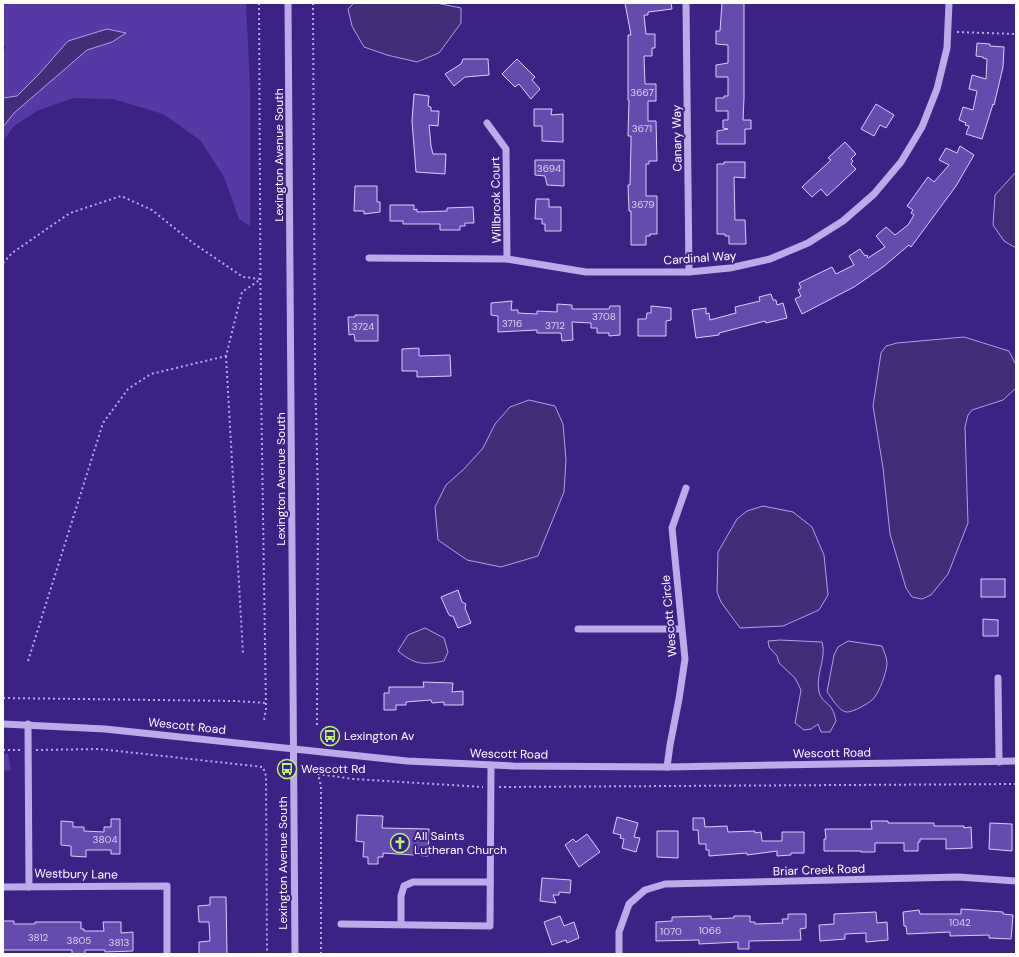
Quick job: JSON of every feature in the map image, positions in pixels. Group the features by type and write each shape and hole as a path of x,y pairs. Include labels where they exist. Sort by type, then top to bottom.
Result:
{"street":[{"name":"Lexington Avenue South","path":"288,3 295,954"},
{"name":"Canary Way","path":"686,3 689,272"},
{"name":"Cardinal Way","path":"369,258 507,259 586,272 689,272 730,268 770,259 808,243 843,221 874,194 901,162 922,127 938,89 947,48 950,3"},
{"name":"Willbrook Court","path":"487,123 506,148 507,259"},
{"name":"Wescott Circle","path":"668,767 670,745 685,659 672,528 686,488"},
{"path":"578,629 681,629"},
{"path":"998,678 999,762"},
{"name":"Wescott Road","path":"3,724 28,724 105,729 212,739 294,750 407,761 491,765 668,767 1016,761"},
{"name":"Westbury Lane","path":"28,724 29,887 167,886 167,954"},
{"path":"341,924 490,926 491,765"},
{"name":"Briar Creek Road","path":"619,954 619,932 629,904 645,890 665,884 958,877 1016,881"},
{"path":"401,924 401,896 404,886 413,882 490,882"},
{"path":"3,887 29,887"}],"path":[{"path":"259,3 266,703 264,720"},
{"path":"313,3 315,362 318,496 317,727"},
{"path":"948,31 1016,34"},
{"path":"3,263 12,253 70,213 121,196 152,210 193,243 243,278 261,279"},
{"path":"244,654 226,356 242,292 261,279"},
{"path":"28,661 103,423 128,389 151,374 226,356"},
{"path":"3,698 234,701 266,703"},
{"path":"3,750 99,749 263,767 266,776 267,954"},
{"path":"321,954 321,786 318,774 352,779 491,787 1016,784"}],"shaded area":[{"path":"3,3 246,3 250,86 250,226 239,219 224,177 200,140 163,114 113,99 73,98 37,111 14,126 3,141 3,127 14,113 87,50 112,42 126,33 107,30 39,74 17,96 3,98 3,53 6,46 3,46"},
{"path":"354,3 436,3 461,8 461,23 439,53 417,62 387,55 364,47 352,26 348,9"},
{"path":"107,29 126,33 112,42 87,50 14,113 3,127 3,98 17,96 68,41"},
{"path":"1016,172 1016,248 1004,241 993,225 995,195"},
{"path":"964,337 1009,351 1016,365 1016,388 1003,400 972,410 968,415 965,427 968,523 948,574 931,595 922,599 912,597 906,588 890,534 883,468 873,406 881,353 886,346 897,343"},
{"path":"529,400 555,406 563,424 566,460 564,492 538,556 501,567 467,560 438,540 435,507 446,485 464,469 483,448 495,424 510,407"},
{"path":"763,506 793,512 812,527 824,555 828,595 819,610 783,626 740,628 721,602 717,592 718,552 737,519 747,511"},
{"path":"425,628 444,638 448,652 444,661 420,663 409,659 398,651 408,635"},
{"path":"780,640 822,642 823,654 818,686 820,695 833,710 835,716 836,721 830,732 821,732 818,724 811,729 804,730 795,723 801,690 795,678 779,663 777,656 769,647 768,641"},
{"path":"848,641 882,646 887,664 882,682 874,698 861,707 846,712 838,706 827,692 834,655 838,647"},
{"path":"3,754 8,754 11,770 3,771"}],"building":[{"path":"625,3 671,3 672,9 648,12 648,15 644,15 646,34 655,34 655,48 652,48 652,56 644,56 645,84 656,84 656,101 648,101 648,121 656,121 657,161 649,161 649,164 646,164 646,196 657,196 657,234 650,234 650,236 646,236 646,245 631,245 631,211 629,211 628,185 630,185 631,136 628,136 628,35 631,35"},
{"path":"722,3 744,3 743,120 751,120 751,129 745,129 745,144 717,144 717,131 728,129 723,128 723,120 728,120 728,111 716,111 716,98 724,98 724,96 728,96 728,77 716,77 716,65 728,63 728,45 716,44 716,31 720,31"},
{"path":"977,43 1004,47 1003,67 994,105 993,104 982,139 966,134 969,126 965,125 966,123 959,120 963,107 973,110 977,91 969,89 972,75 986,79 987,59 976,56"},
{"path":"463,59 488,59 489,75 465,77 454,86 445,74 461,64"},
{"path":"517,59 535,77 532,80 540,89 531,99 519,84 515,87 502,74"},
{"path":"414,94 429,96 428,106 431,107 431,111 439,111 438,126 429,125 431,146 433,154 446,154 445,174 416,172 412,121"},
{"path":"876,104 894,115 886,128 880,125 874,136 861,129"},
{"path":"534,109 552,109 551,115 563,114 563,142 542,141 542,126 534,126"},
{"path":"845,142 856,154 851,159 853,161 851,164 856,169 827,196 821,189 812,197 802,187 831,160 828,158"},
{"path":"960,146 974,155 956,186 911,247 909,245 883,267 854,287 802,314 795,299 801,296 798,290 801,288 799,283 832,267 836,274 854,265 849,256 860,249 865,256 867,255 868,258 885,247 876,236 886,227 895,235 908,225 914,215 911,213 913,210 907,206 928,177 934,182 949,165 939,160 946,148 957,153"},
{"path":"535,160 564,160 564,186 547,185 545,176 535,175"},
{"path":"724,162 745,162 745,178 734,177 735,220 745,220 746,244 729,244 729,236 725,236 725,234 717,234 717,164 724,164"},
{"path":"355,186 377,186 377,202 380,202 380,212 364,214 364,211 354,211"},
{"path":"536,199 549,199 549,207 561,207 561,231 545,231 545,224 542,224 542,219 535,219"},
{"path":"390,205 414,205 414,210 417,209 417,212 447,211 447,208 473,207 474,223 465,223 465,226 460,226 460,230 440,230 440,224 403,224 403,221 390,221"},
{"path":"771,294 773,300 776,300 777,305 783,303 787,318 766,323 765,321 719,333 719,335 696,338 692,310 706,308 706,314 709,313 710,320 736,313 735,307 760,301 759,297"},
{"path":"512,301 511,310 518,310 518,313 537,314 537,311 557,312 557,304 572,305 572,309 609,309 610,306 620,306 620,335 609,336 609,333 597,333 597,328 591,328 591,323 572,322 573,340 562,341 561,333 537,333 537,330 498,332 498,316 491,315 491,303"},
{"path":"651,306 671,308 671,320 666,321 666,336 638,336 638,319 646,319 647,313 651,313"},
{"path":"355,315 378,315 378,341 355,341 354,334 349,335 348,317 355,317"},
{"path":"419,348 419,356 450,355 451,376 417,377 417,371 402,371 402,349"},
{"path":"981,579 1005,579 1005,597 981,597"},
{"path":"458,590 462,602 466,604 465,608 471,623 458,628 453,616 450,616 448,613 441,597"},
{"path":"983,619 998,620 998,636 983,636"},
{"path":"423,682 453,683 452,692 463,691 463,705 444,705 444,702 432,703 431,700 406,702 406,705 396,705 396,710 384,710 384,693 389,693 389,687 424,687"},
{"path":"357,815 383,816 382,828 429,829 428,856 383,853 383,857 378,857 378,864 368,864 368,857 363,857 364,842 356,841"},
{"path":"617,817 638,823 634,837 640,838 636,852 622,848 624,839 620,838 621,835 613,833"},
{"path":"693,818 704,818 705,827 727,826 728,832 761,832 762,841 782,841 782,832 804,832 804,853 791,853 791,855 777,856 777,851 747,855 747,853 709,856 709,850 706,850 706,844 699,844 698,830 693,830"},
{"path":"111,819 120,819 120,854 111,854 111,850 86,850 86,857 71,856 71,846 61,845 61,821 73,822 73,827 84,827 84,831 104,832 104,827 111,827"},
{"path":"871,821 888,821 888,823 934,823 934,826 971,827 972,848 946,849 946,839 920,839 920,842 918,842 918,851 904,851 904,843 875,843 875,852 824,851 824,839 826,839 825,829 872,829"},
{"path":"990,823 1012,824 1012,851 989,849"},
{"path":"657,831 678,831 678,858 657,857"},
{"path":"587,834 600,852 579,867 565,845 573,839 576,842"},
{"path":"542,878 571,880 570,893 559,892 559,895 553,895 556,903 540,901"},
{"path":"210,897 226,897 227,954 199,954 199,942 210,941 209,922 199,922 198,906 210,905"},
{"path":"961,909 1003,912 1003,914 1013,915 1011,939 989,938 989,935 950,936 950,932 907,934 906,926 904,926 903,912 919,910 920,914 961,914"},
{"path":"876,912 877,923 887,922 888,940 866,942 866,933 845,934 845,939 820,941 819,925 834,924 834,914"},
{"path":"788,914 806,914 806,928 800,929 801,940 749,941 749,949 738,949 738,942 699,944 699,940 656,941 656,922 672,921 672,917 711,916 711,919 734,918 734,916 750,916 750,922 755,922 755,924 783,923 782,919 788,919"},
{"path":"560,916 564,926 574,922 579,938 567,943 566,940 552,945 544,922"},
{"path":"3,921 14,921 14,924 35,924 35,922 81,922 81,929 84,929 84,931 104,931 103,922 121,922 121,933 133,932 133,951 105,952 105,950 85,950 85,954 72,954 72,950 3,950"}],"place":[{"name":"Lexington Av","path":"330,736"},
{"name":"Wescott Rd","path":"287,769"},
{"name":"All Saints Lutheran Church","path":"400,843"}]}
